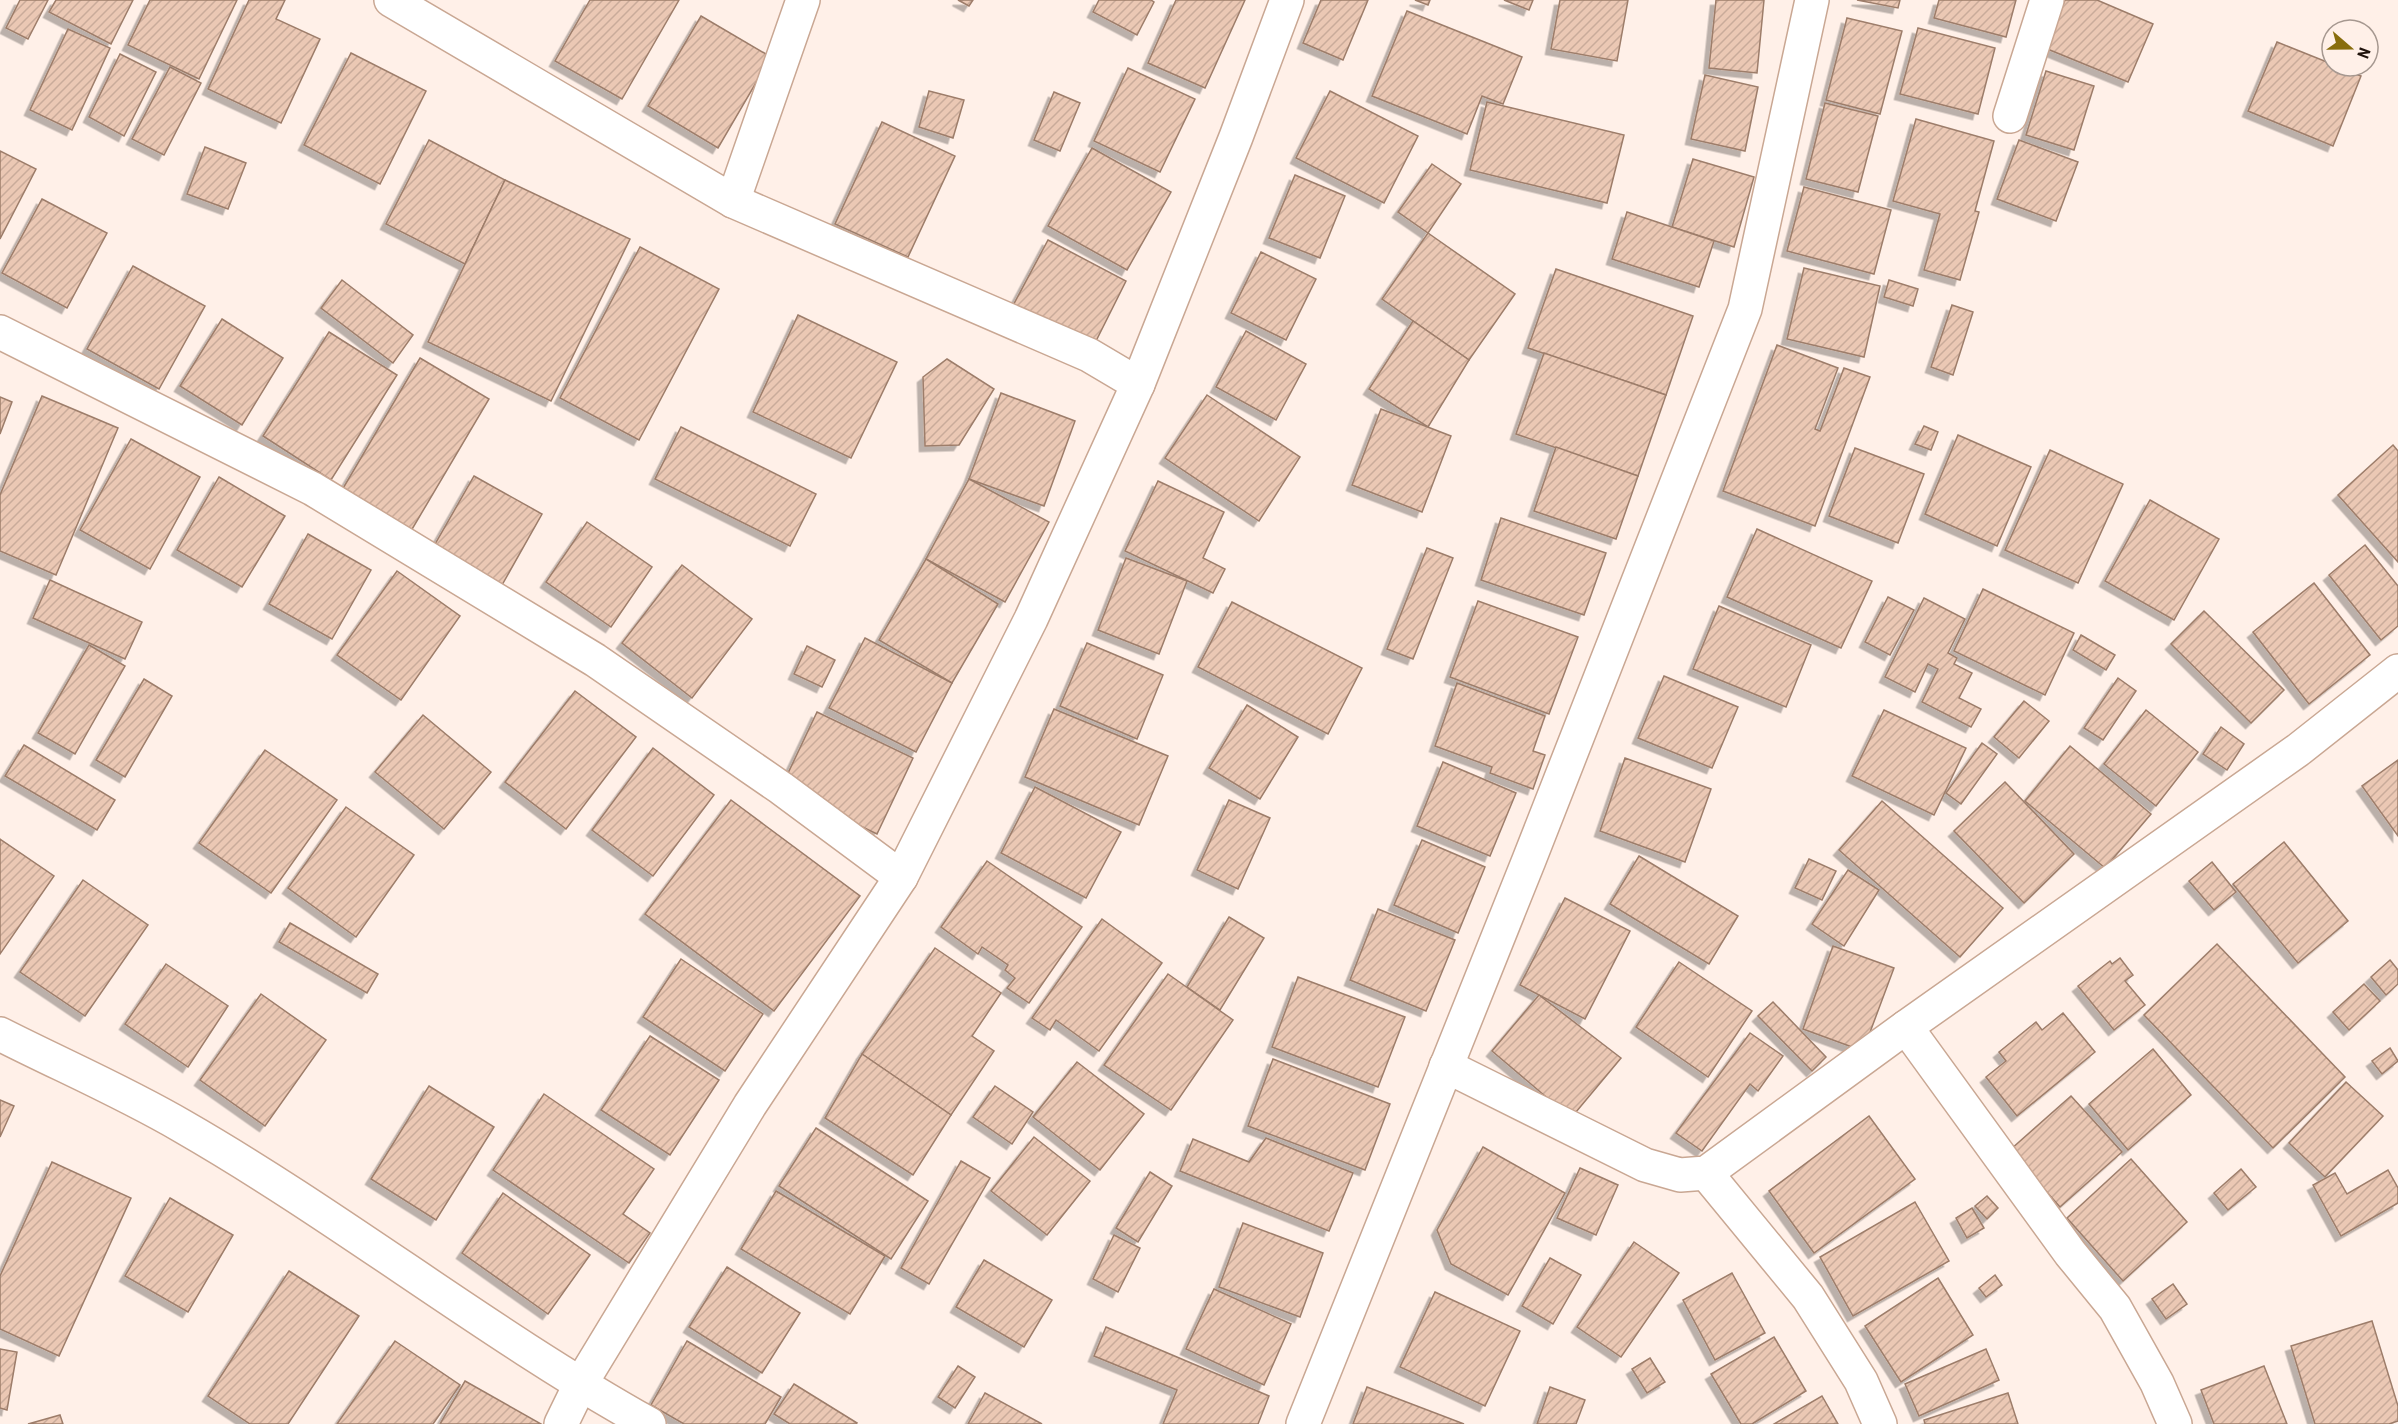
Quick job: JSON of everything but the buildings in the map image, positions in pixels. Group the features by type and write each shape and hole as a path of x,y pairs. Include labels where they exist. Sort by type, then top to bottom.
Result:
{"street":[{"path":"391,0 733,201 1089,355 1138,384"},
{"path":"733,201 803,0"},
{"path":"561,1424 580,1385 750,1105 902,877 1031,619 1138,384 1236,137 1287,0"},
{"path":"1303,1424 1697,435 1745,309 1812,0"},
{"path":"2010,116 2047,0"},
{"path":"0,332 313,489 363,519 595,660 781,788 902,877"},
{"path":"1446,1066 1645,1166 1680,1175 1707,1173 1906,1027 2298,750 2398,671"},
{"path":"1906,1027 2070,1253 2115,1308 2157,1383 2175,1424"},
{"path":"0,1034 182,1125 359,1237 580,1385 649,1424"},
{"path":"1707,1173 1808,1297 1861,1381 1880,1424"}]}
